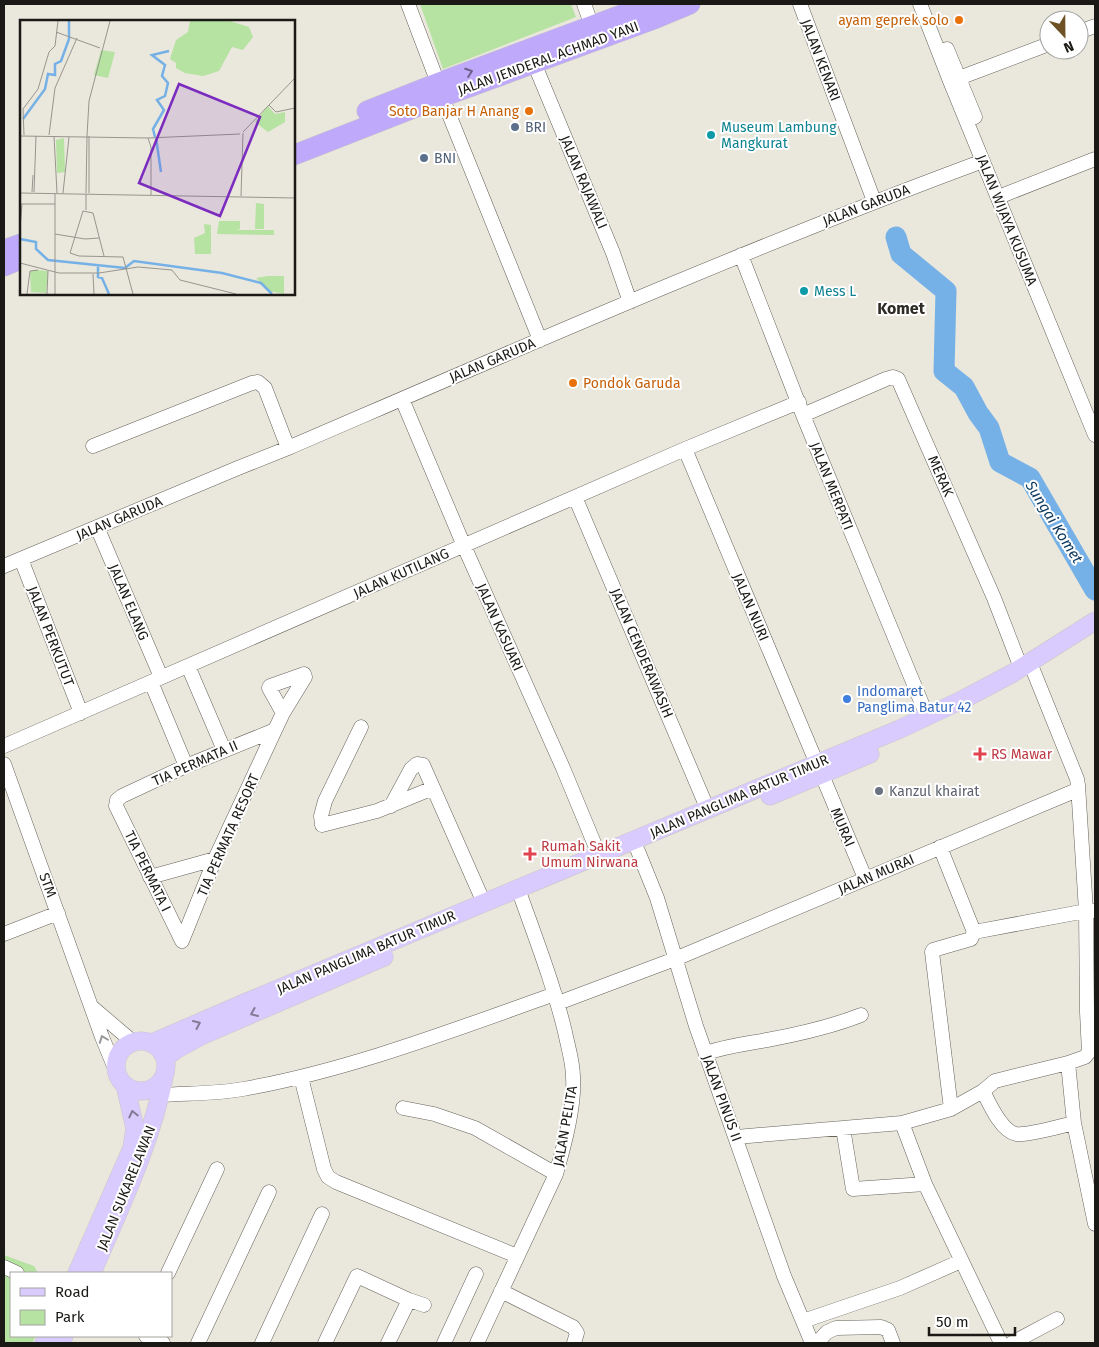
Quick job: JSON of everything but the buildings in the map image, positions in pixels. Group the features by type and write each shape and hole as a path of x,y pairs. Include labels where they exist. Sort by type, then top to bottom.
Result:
{"highway":[{"name":"JALAN JENDERAL ACHMAD YANI","path":"295,141 440,90 534,63 633,18 651,4"},
{"name":"JALAN JENDERAL ACHMAD YANI","path":"295,155 440,90 592,26 690,4"},
{"path":"4,250 20,244"},
{"path":"4,266 20,260"}],"main road":[{"name":"JALAN PANGLIMA BATUR TIMUR","path":"165,1065 177,1049 202,1035 521,897 638,851 745,800 913,735 972,706 1095,621"},
{"name":"JALAN PANGLIMA BATUR TIMUR","path":"819,770 1095,634"},
{"name":"JALAN PANGLIMA BATUR TIMUR","path":"152,1043 708,810 745,800"},
{"path":"133,1042 152,1043 158,1047 165,1065 162,1080 149,1090 140,1091 132,1089 121,1078 116,1062 119,1053 133,1042"},
{"name":"JALAN SUKARELAWAN","path":"92,1272 144,1150 160,1095 165,1065"},
{"name":"JALAN SUKARELAWAN","path":"77,1272 132,1148 135,1128 121,1078"}],"street":[{"path":"408,4 440,90 540,340"},
{"path":"584,4 592,26"},
{"name":"JALAN KENARI","path":"800,4 874,201"},
{"name":"JALAN WIJAYA KUSUMA","path":"920,4 983,161 1057,330 1095,411"},
{"name":"JALAN WIJAYA KUSUMA","path":"930,4 1006,194 1095,435"},
{"path":"959,78 1039,48"},
{"name":"JALAN RAJAWALI","path":"534,63 613,252 630,302"},
{"path":"1006,194 1095,159"},
{"name":"JALAN GARUDA","path":"4,566 288,448 741,255 874,201 983,161"},
{"name":"JALAN MERPATI","path":"741,255 801,408 927,716"},
{"name":"MERAK","path":"801,408 886,379 893,377 898,379 1027,669"},
{"path":"93,446 258,382 265,388 288,448"},
{"name":"JALAN KASUARI","path":"402,399 599,855"},
{"name":"JALAN KUTILANG","path":"4,746 685,449 801,408"},
{"name":"JALAN NURI","path":"685,449 819,770"},
{"name":"JALAN CENDERAWASIH","path":"575,497 708,810"},
{"name":"JALAN ELANG","path":"98,527 156,680 186,766"},
{"name":"JALAN PERKUTUT","path":"21,560 81,713"},
{"path":"188,666 224,750"},
{"path":"736,1137 902,1123 951,1109 983,1091 995,1081 1085,1057 1090,1049 1087,1012 1091,911 1077,779 1027,669"},
{"name":"TIA PERMATA RESORT","path":"182,941 215,859 283,713"},
{"path":"361,727 325,801 321,816 322,825 367,814 433,788"},
{"name":"TIA PERMATA II","path":"117,800 186,766 275,730"},
{"name":"STM","path":"4,764 102,1037 121,1078"},
{"path":"390,806 413,766 423,765 484,903"},
{"name":"MURAI","path":"819,770 865,878"},
{"name":"JALAN MURAI","path":"160,1095 241,1090 301,1077 393,1051 557,999 675,959 1077,790"},
{"name":"TIA PERMATA I","path":"117,800 116,806 182,941"},
{"path":"940,847 974,932 971,939 934,950 932,953 951,1109"},
{"name":"JALAN PINUS II","path":"638,851 657,898 696,1026 784,1276 812,1343"},
{"path":"150,877 215,859"},
{"name":"JALAN PELITA","path":"477,1343 556,1174 572,1103 574,1077 572,1060 557,999 521,897"},
{"path":"974,932 1091,911"},
{"path":"4,934 58,913"},
{"path":"91,1006 133,1042"},
{"path":"706,1052 728,1046 816,1030 861,1015"},
{"path":"1068,1063 1074,1123 1095,1224"},
{"path":"301,1077 324,1169 328,1177 345,1186 517,1256"},
{"path":"983,1091 994,1114 1007,1130 1017,1135 1074,1123"},
{"path":"403,1108 434,1114 475,1128 556,1174"},
{"path":"902,1123 925,1184 1000,1343"},
{"path":"843,1128 853,1189 925,1184"},
{"path":"168,1272 217,1169"},
{"path":"198,1343 269,1192"},
{"path":"262,1343 322,1214"},
{"path":"803,1321 900,1288 961,1261"},
{"path":"444,1343 476,1274"},
{"path":"326,1343 357,1276 424,1305"},
{"path":"501,1291 573,1327 577,1333 574,1343"},
{"path":"388,1343 409,1300"},
{"path":"1012,1343 1057,1319"},
{"path":"817,1343 824,1334 836,1328 881,1327 888,1330 893,1343"},
{"path":"148,1337 163,1343"}],"green space":[{"path":"420,4 571,4 576,17 443,69"},
{"path":"4,1255 34,1266 37,1272 10,1272 10,1337 35,1337 32,1343 4,1343"}],"waterway":[{"name":"Sungai Komet","path":"896,237 901,254 946,291 944,371 964,387 978,413 989,428 1000,462 1030,478 1095,590"}],"place":[{"name":"ayam geprek solo","path":"959,20"},
{"name":"Soto Banjar H Anang","path":"529,111"},
{"name":"BRI","path":"515,127"},
{"name":"Museum Lambung Mangkurat","path":"711,135"},
{"name":"BNI","path":"424,158"},
{"name":"Mess L","path":"804,291"},
{"name":"Pondok Garuda","path":"573,383"},
{"name":"Indomaret Panglima Batur 42","path":"847,699"},
{"name":"RS Mawar","path":"980,754"},
{"name":"Kanzul khairat","path":"879,791"},
{"name":"Rumah Sakit Umum Nirwana","path":"530,854"}],"district":[{"name":"Komet","path":"901,308"}]}
